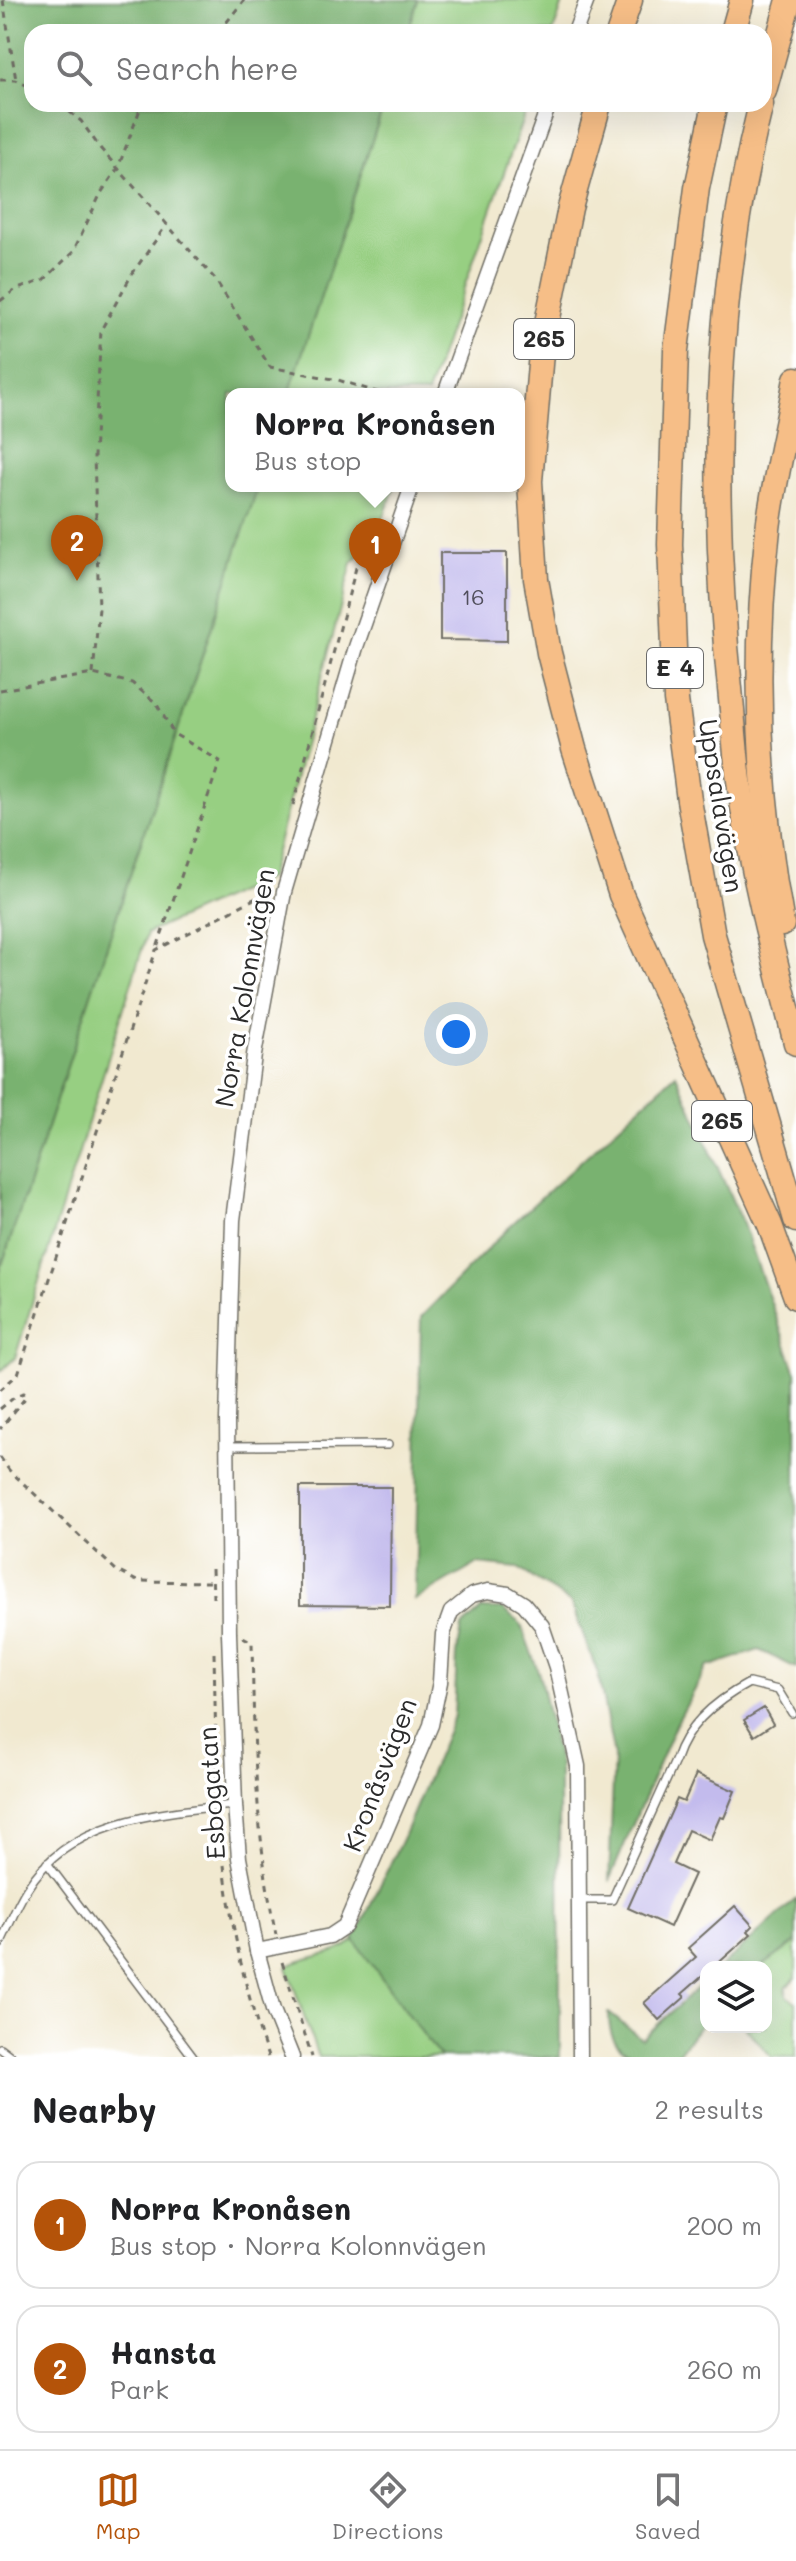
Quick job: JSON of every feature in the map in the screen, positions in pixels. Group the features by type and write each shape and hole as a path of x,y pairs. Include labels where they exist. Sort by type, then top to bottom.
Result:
{"highway":[{"path":"622,24 630,0"},
{"path":"735,24 742,0"},
{"path":"772,62 789,0"},
{"name":"265","path":"597,112 570,208 541,353 530,481 536,579 549,653 574,749 621,895 770,1225 796,1297"},
{"name":"Uppsalavägen","path":"713,112 697,188 676,350 670,544 676,700 689,800 713,935 796,1220"},
{"name":"Uppsalavägen","path":"759,112 749,151 729,277 717,404 717,501 724,638 741,795 768,933 796,1043"},
{"path":"796,379 768,527 758,664 764,801 796,1001"}],"street":[{"path":"578,24 587,0"},
{"path":"447,388 546,112"},
{"name":"Norra Kolonnvägen","path":"229,1518 227,1420 233,1220 254,1055 284,892 356,647 410,492"},
{"name":"Esbogatan","path":"229,1518 229,1633 239,1858 257,1951 273,2010 292,2057"},
{"name":"Kronåsvägen","path":"257,1951 330,1936 345,1926 431,1725 440,1682 443,1634 451,1612 472,1595 488,1591 508,1594 524,1604 542,1626 556,1667 578,1766 580,2057"}],"lane":[{"path":"228,1446 388,1445"},
{"path":"578,1900 612,1900 683,1738 724,1696 749,1683 778,1690 792,1713"},
{"path":"0,1944 27,1888 47,1863 82,1838 122,1822 235,1805"},
{"path":"47,1863 193,2057"},
{"path":"0,2048 12,2057"}],"path":[{"path":"3,0 16,80"},
{"path":"225,24 244,0"},
{"path":"0,80 16,80 24,84"},
{"path":"70,112 81,121 215,279 270,367 364,388"},
{"path":"0,301 15,290 44,280 73,252 101,193 118,168 139,112"},
{"path":"93,674 99,608 94,456 101,330 132,274 167,224"},
{"path":"291,815 357,564 378,542"},
{"path":"0,690 93,674 132,683 156,703 174,734 220,761 18,1374 0,1390"},
{"path":"156,950 254,899 270,897"},
{"path":"0,1409 24,1393 26,1397 0,1429"},
{"path":"0,1457 9,1470 117,1571 137,1581 212,1582"},
{"path":"229,1633 241,1635 252,1642 256,1801 264,1876 278,1947 312,2057"}],"green space":[{"path":"0,0 418,0 410,24 24,24 24,112 381,112 291,388 225,388 225,492 256,492 0,1271"},
{"path":"418,0 564,0 556,24 410,24"},
{"path":"381,112 525,112 429,388 291,388"},
{"path":"256,492 393,492 376,538 352,563 269,878 147,933 15,1358 0,1372 0,1271"},
{"path":"676,1074 743,1224 796,1373 796,1668 759,1650 707,1667 672,1732 609,1881 614,1756 598,1674 571,1603 518,1568 477,1564 415,1600 421,1317 511,1225"},
{"path":"482,1609 502,1609 521,1624 540,1677 559,1765 560,2057 440,2057 354,1940 404,1835 454,1716 457,1654 462,1627"},
{"path":"796,1899 796,1942 769,1961 728,1961"},
{"path":"354,1940 440,2057 318,2057 287,1967 338,1950"},
{"path":"796,1942 796,1977 786,1987 787,1996 796,2002 796,2057 772,2057 750,2033 772,2033 772,1961 769,1961"},
{"path":"700,1986 700,2026 675,2057 626,2052 613,2038 609,2013 642,2039"}],"building":[{"path":"440,553 507,553 507,641 440,640"},
{"path":"300,1487 391,1487 390,1606 300,1605"},
{"path":"764,1708 773,1724 754,1736 744,1720"},
{"path":"696,1774 735,1791 724,1818 720,1817 710,1840 688,1830 673,1864 694,1874 670,1927 628,1908 677,1799 684,1802"},
{"path":"735,1906 753,1926 748,1931 751,1934 721,1961 700,1961 700,1978 682,1994 685,1997 659,2020 644,2003 696,1957 688,1948"}],"place":[{"name":"Hansta","path":"77,581"},
{"name":"Norra Kronåsen","path":"375,584"}]}
